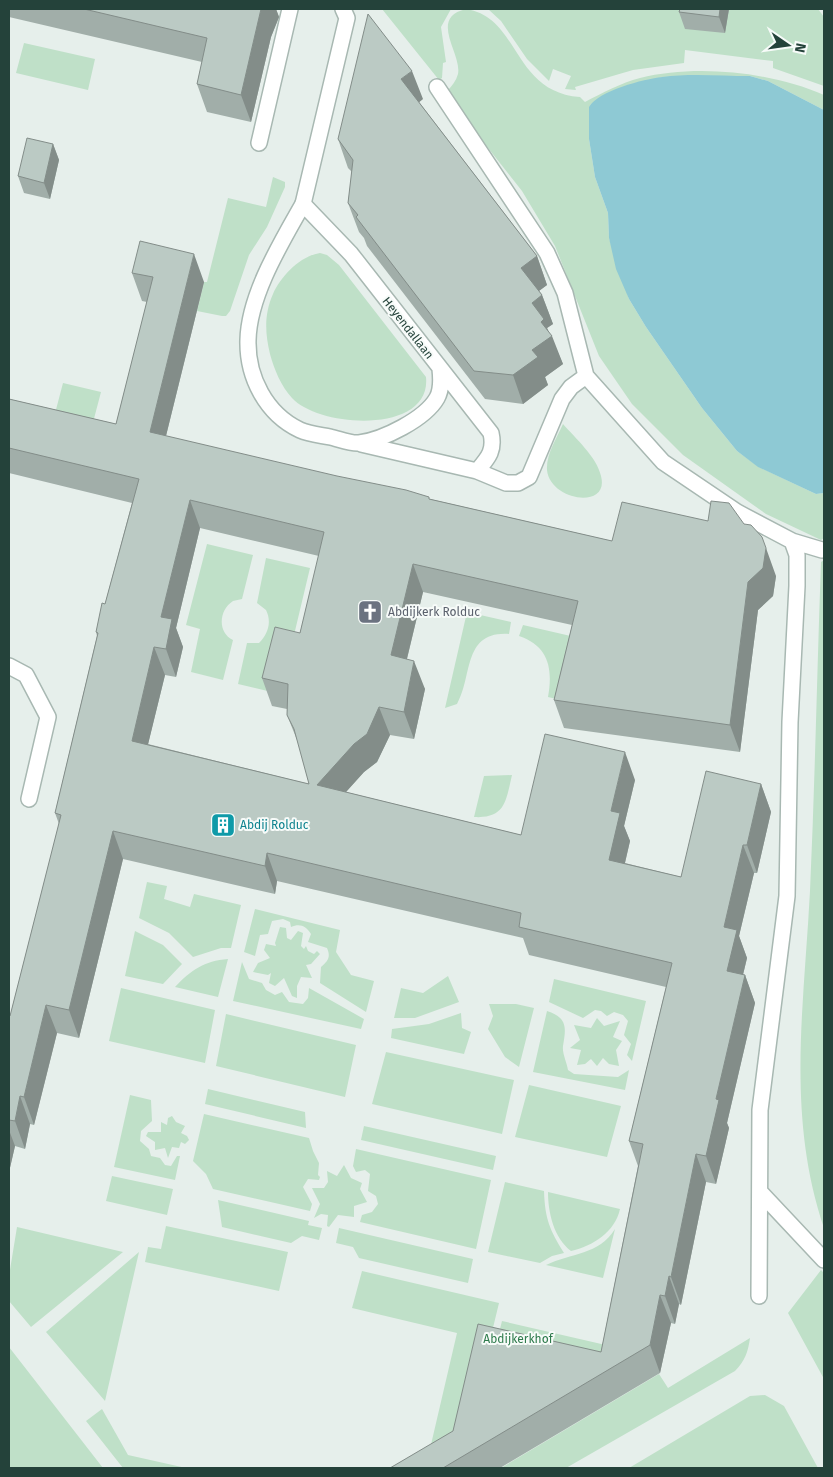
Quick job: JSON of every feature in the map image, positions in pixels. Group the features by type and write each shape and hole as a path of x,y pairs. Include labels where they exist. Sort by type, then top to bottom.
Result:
{"street":[{"path":"259,143 290,9"},
{"name":"Heyendallaan","path":"303,204 351,254 440,369 440,388 433,403 415,419 386,436 358,443 302,430 292,425 259,394 251,372 248,340 257,296 303,204 347,18 343,9"},
{"path":"437,87 547,253 564,293 586,376 663,462 711,496 792,541 822,550"},
{"path":"440,369 491,433 494,444 492,454 477,471"},
{"path":"358,443 477,471 506,483 518,483 529,477 562,399 571,387 586,376"},
{"path":"759,1296 760,1110 787,896 790,722 797,586 797,555 792,541"},
{"path":"9,666 26,675 48,717 30,799"},
{"path":"761,1193 824,1260"}],"green space":[{"path":"382,9 451,9 441,27 446,62 443,63 442,78 439,80"},
{"path":"466,9 484,15 497,25 528,69 541,82 558,92 580,97 585,102 612,88 640,78 662,74 709,71 758,76 803,87 824,95 824,110 768,81 750,76 662,77 591,104 589,108 589,139 595,177 608,213 609,238 629,299 702,408 737,451 759,467 816,494 824,493 824,538 821,540 766,514 683,455 632,404 599,356 555,246 522,191 462,115 447,91 454,83 458,74 456,56 449,37 449,20 455,14"},
{"path":"488,9 818,9 824,17 824,86 773,68 773,61 685,50 684,63 633,70 575,87 576,90 565,89 571,76 553,69 549,81 527,59 501,21"},
{"path":"24,43 95,59 88,90 16,73"},
{"path":"273,177 285,182 285,187 267,227 249,255 230,311 226,316 222,316 197,311 204,282 207,282 228,198 266,207"},
{"path":"320,253 327,255 339,265 426,377 423,396 411,409 393,417 371,420 348,420 325,416 306,408 292,398 281,383 270,354 267,339 266,324 270,301 276,287 292,268 305,258"},
{"path":"63,383 101,392 91,430 53,421"},
{"path":"563,424 590,455 599,469 601,487 597,494 589,497 578,497 558,489 551,481 547,470 548,458"},
{"path":"207,544 253,555 242,599 233,601 228,605 223,615 222,627 224,632 233,640 223,680 191,672 200,629 186,625"},
{"path":"266,558 310,568 289,656 276,693 238,684 247,643 259,643 265,636 268,628 268,614 257,603"},
{"path":"824,560 824,1228 812,1186 805,1144 800,1061 812,850 821,562"},
{"path":"467,612 511,622 509,634 494,635 483,640 476,648 471,658 462,693 457,704 445,708"},
{"path":"523,625 575,637 561,700 548,697 550,677 547,660 537,646 519,636"},
{"path":"512,775 506,800 499,811 485,817 474,817 484,776"},
{"path":"147,882 167,886 164,899 190,907 194,894 241,905 231,948 221,948 193,957 169,933 139,918"},
{"path":"255,909 340,930 336,952 351,975 374,981 366,1012 320,983 321,967 328,959 329,954 327,948 308,942 311,934 302,926 291,927 290,922 283,919 272,921 268,934 260,935 255,956 244,952"},
{"path":"280,927 286,928 287,938 291,940 298,931 303,933 301,946 304,949 306,946 308,951 314,954 317,951 320,954 311,964 306,965 312,978 301,977 297,986 297,998 292,996 284,978 275,986 269,983 271,973 268,975 253,972 258,963 270,958 264,950 266,944 276,946 275,943"},
{"path":"135,931 163,945 182,964 163,984 125,976"},
{"path":"228,959 218,997 175,987 198,967"},
{"path":"242,962 249,979 262,983 266,990 275,995 282,992 289,1002 303,1004 308,998 309,988 364,1019 361,1029 233,1001"},
{"path":"448,976 459,1002 415,1018 394,1018 401,988 423,993"},
{"path":"554,979 646,1001 632,1061 627,1055 631,1044 624,1035 628,1021 623,1015 614,1012 607,1016 601,1011 595,1010 583,1018 549,1002"},
{"path":"121,988 215,1010 205,1063 109,1041"},
{"path":"489,1004 516,1004 534,1008 519,1067 505,1057 488,1029 493,1016"},
{"path":"547,1011 559,1017 564,1024 563,1049 568,1070 574,1074 618,1077 629,1070 625,1090 533,1072"},
{"path":"461,1013 462,1028 471,1032 464,1054 391,1038 392,1029 429,1024"},
{"path":"226,1014 356,1045 345,1097 216,1066"},
{"path":"597,1018 604,1026 620,1021 613,1037 622,1041 616,1050 619,1066 609,1064 603,1058 597,1066 591,1059 585,1064 577,1065 581,1050 570,1048 580,1040 574,1025 591,1028"},
{"path":"386,1052 514,1080 502,1134 372,1104"},
{"path":"529,1085 621,1106 607,1157 515,1137"},
{"path":"208,1089 305,1112 306,1128 205,1104"},
{"path":"130,1095 151,1100 152,1121 141,1131 140,1141 149,1149 151,1156 160,1158 165,1165 171,1166 177,1156 180,1156 175,1180 114,1167"},
{"path":"204,1114 309,1138 319,1163 318,1175 320,1177 319,1180 308,1179 303,1187 312,1204 310,1211 213,1189 206,1174 193,1161"},
{"path":"172,1116 176,1122 185,1126 181,1133 187,1136 189,1140 185,1144 181,1142 179,1148 172,1147 168,1158 165,1148 155,1150 155,1142 146,1136 148,1132 161,1132 161,1122 167,1125 168,1118"},
{"path":"364,1126 496,1156 493,1170 361,1140"},
{"path":"356,1149 491,1180 476,1249 360,1222 362,1215 372,1212 378,1204 376,1196 368,1191 370,1174 365,1170 356,1172 353,1166"},
{"path":"344,1165 351,1178 362,1183 360,1189 367,1202 354,1206 354,1217 338,1215 329,1227 327,1226 328,1215 321,1214 314,1218 320,1204 312,1188 324,1188 328,1182 327,1171 337,1176"},
{"path":"112,1176 173,1189 167,1215 106,1201"},
{"path":"505,1182 544,1191 549,1224 564,1253 552,1256 540,1263 488,1252"},
{"path":"548,1192 620,1209 613,1225 602,1237 587,1246 571,1251 565,1246 556,1232 549,1208"},
{"path":"218,1200 309,1221 308,1225 322,1228 319,1240 302,1236 291,1243 222,1227"},
{"path":"166,1226 288,1252 279,1291 145,1262 148,1247 161,1249"},
{"path":"17,1227 123,1252 31,1327 9,1301 9,1276"},
{"path":"339,1228 473,1259 468,1283 359,1258 353,1247 336,1243"},
{"path":"615,1229 603,1278 546,1265 593,1249 608,1238"},
{"path":"139,1252 105,1401 46,1332"},
{"path":"821,1270 824,1273 824,1379 788,1313"},
{"path":"362,1271 499,1303 459,1468 426,1466 457,1333 352,1308"},
{"name":"Abdijkerkhof","path":"502,1321 610,1346 604,1374 495,1349"},
{"path":"750,1338 746,1356 735,1371 566,1468 501,1468 659,1374 668,1388"},
{"path":"9,1347 103,1468 9,1468"},
{"path":"765,1395 784,1406 818,1468 629,1468 750,1396"},
{"path":"102,1409 128,1455 186,1468 123,1468 86,1421"}],"water":[{"path":"695,75 750,76 768,81 824,110 824,493 816,494 758,467 737,451 702,408 629,299 616,269 609,238 608,213 595,177 589,139 589,107 594,101 611,91 633,83 662,77"}],"building":[{"path":"84,9 261,9 241,95 197,84 207,38"},
{"path":"680,9 720,9 719,17 679,12"},
{"path":"368,14 412,71 401,79 537,256 521,268 542,295 532,303 544,319 541,322 552,336 532,350 538,357 513,375 474,371 356,217 358,215 348,203 353,160 338,139"},
{"path":"27,138 53,144 44,183 18,176"},
{"path":"140,241 194,254 150,432 337,476 406,490 429,497 429,499 612,541 622,502 708,521 711,501 729,503 744,524 751,525 762,537 766,548 763,568 748,582 730,725 554,700 578,601 413,564 391,655 414,661 404,712 379,707 367,734 354,744 317,785 521,835 545,734 625,752 611,811 620,813 609,860 681,877 706,771 761,784 747,845 743,845 724,927 737,930 727,971 745,975 716,1099 719,1100 706,1156 696,1154 671,1277 669,1276 665,1296 660,1295 650,1345 443,1468 390,1468 453,1431 478,1324 601,1352 643,1144 629,1141 672,963 519,927 521,913 267,853 265,866 113,831 69,1010 46,1005 24,1097 20,1096 15,1121 9,1120 9,1016 61,815 55,813 98,633 96,632 102,603 105,604 139,479 9,448 9,399 116,424 153,277 132,273","holes":["190,500 324,532 300,633 275,627 262,678 288,684 287,715 294,729 309,784 132,741 154,647 166,649 172,619 161,617"]}],"place":[{"name":"Abdijkerk Rolduc","path":"370,612"},
{"name":"Abdij Rolduc","path":"223,825"}]}
